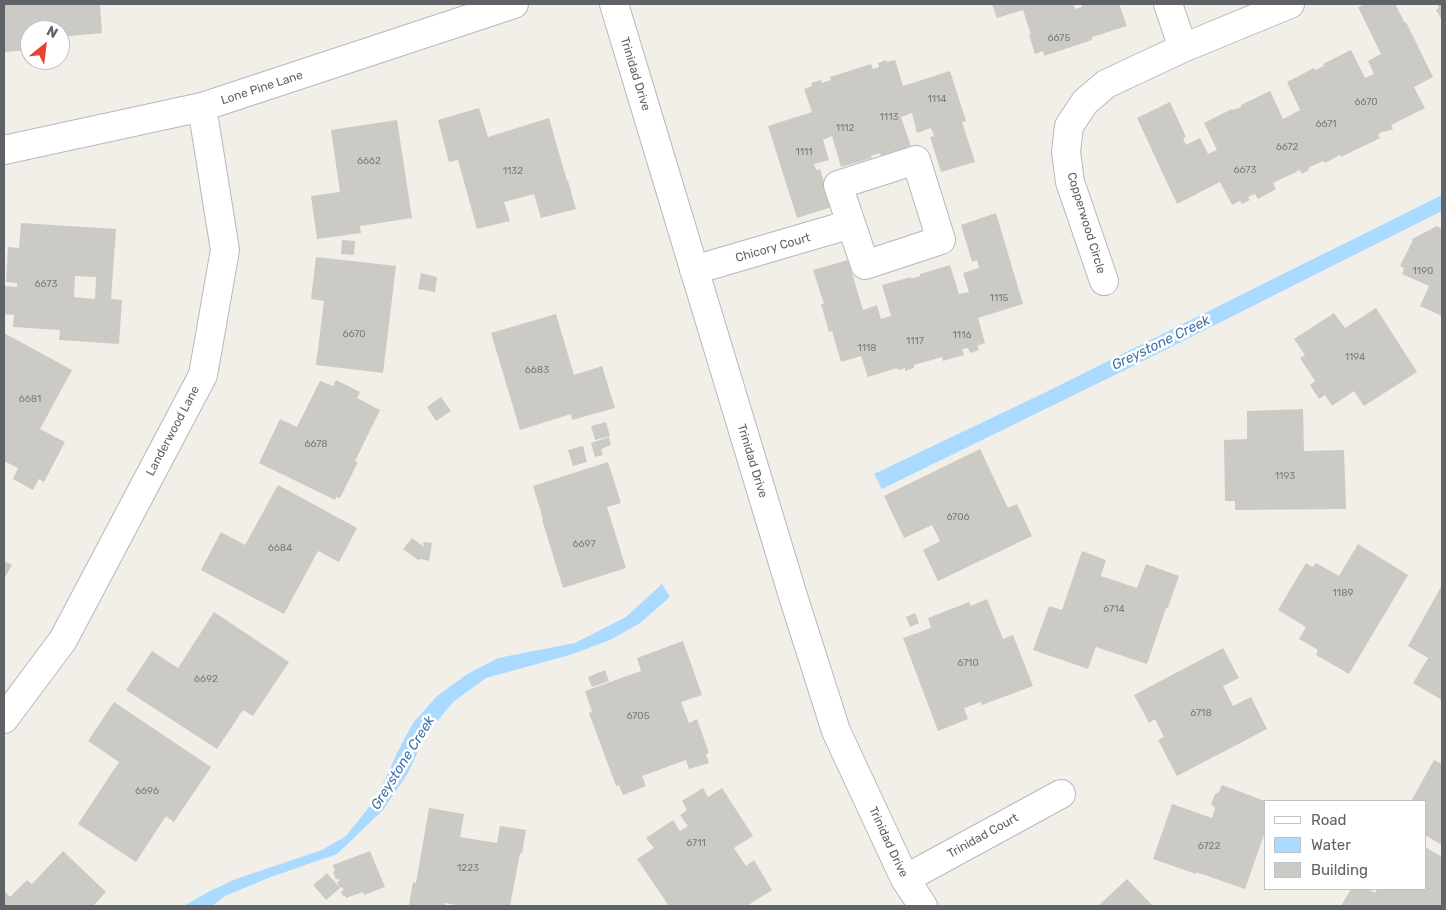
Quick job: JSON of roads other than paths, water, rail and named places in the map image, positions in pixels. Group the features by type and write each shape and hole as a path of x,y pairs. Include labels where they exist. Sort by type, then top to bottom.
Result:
{"street":[{"name":"Lone Pine Lane","path":"4,150 202,108 514,4"},
{"name":"Trinidad Drive","path":"614,4 790,587 836,731 905,879 923,906"},
{"path":"1168,4 1182,48"},
{"name":"Copperwood Circle","path":"1104,281 1070,182 1066,152 1069,126 1085,102 1106,84 1182,48 1290,4"},
{"name":"Landerwood Lane","path":"4,719 63,640 202,375 225,250 202,108"},
{"name":"Chicory Court","path":"694,270 851,224"},
{"name":"Trinidad Court","path":"905,879 1061,794"}],"water":[{"name":"Greystone Creek","path":"1442,195 1442,211 1123,371 882,489 874,474 1042,394"},
{"name":"Greystone Creek","path":"662,584 670,597 640,623 610,640 573,654 486,678 453,702 425,736 408,773 383,810 337,854 271,877 225,896 212,906 185,906 210,891 236,879 322,850 346,836 373,802 413,723 437,696 466,675 498,658 575,643 626,617"}]}
